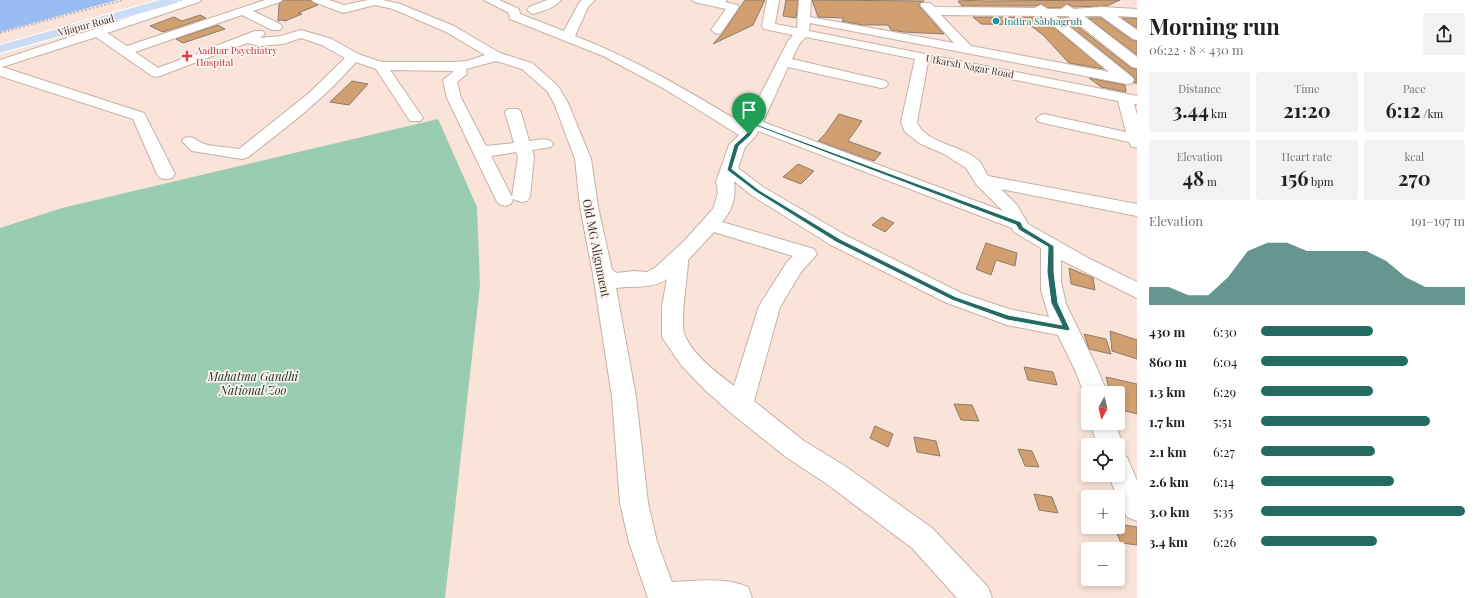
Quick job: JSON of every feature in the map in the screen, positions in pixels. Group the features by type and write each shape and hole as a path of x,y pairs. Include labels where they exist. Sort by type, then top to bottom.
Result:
{"main road":[{"name":"Vijapur Road","path":"0,41 149,0"},
{"name":"Vijapur Road","path":"0,49 172,0"}],"street":[{"path":"0,64 195,0"},
{"path":"126,51 276,0"},
{"name":"Old MG Alignment","path":"318,0 343,8 375,2 401,3 450,29 495,56 520,63 532,69 553,89 561,103 583,159 589,207 603,274 624,397 634,503 643,542 663,598"},
{"path":"490,0 515,12 514,16 608,53 752,129 1019,224"},
{"path":"533,10 543,7 555,0"},
{"path":"568,37 583,5 589,0"},
{"path":"698,0 720,2 733,7 717,30"},
{"name":"Utkarsh Nagar Road","path":"773,0 768,26 922,57 1131,92"},
{"path":"603,274 614,281 634,278 650,280 678,259 722,211 727,193 725,182 737,145 752,129 786,62 794,41 803,33 805,0"},
{"path":"922,0 967,50"},
{"path":"1030,0 1131,92 1137,140 1044,119"},
{"path":"1055,0 1137,64"},
{"path":"1085,0 1136,34"},
{"path":"97,32 157,73 276,27 243,11"},
{"path":"932,11 1137,13"},
{"path":"805,18 967,50 1131,92"},
{"path":"245,39 260,42 283,40 301,34 327,42 353,57 381,66 407,64 459,67 478,63 495,56"},
{"path":"190,141 198,148 242,154 312,99 336,77 353,57"},
{"path":"922,57 909,122 913,132 925,140 950,151 973,164 982,180 1011,209 1021,228 1083,264 1137,291"},
{"path":"786,62 881,84"},
{"path":"381,66 415,118"},
{"path":"459,67 460,74 450,80 454,98 480,152 513,198 526,157 513,112"},
{"path":"0,71 139,116 166,174"},
{"path":"480,152 545,144"},
{"path":"730,170 758,191 838,240 954,298 1007,317 1067,329"},
{"path":"982,180 1137,210"},
{"path":"710,225 807,254 794,267 770,306 740,406"},
{"path":"1051,246 1050,272 1055,303 1093,386"},
{"path":"678,259 678,275 673,306 673,337 694,364 713,384 795,449 842,479 922,538 978,598"},
{"path":"1124,482 1137,508"},
{"path":"663,598 715,596 737,598"}],"path":[{"path":"0,33 123,0"}],"green space":[{"name":"Mahatma Gandhi National Zoo","path":"438,119 477,207 480,285 445,598 0,598 0,228 62,208"}],"water":[{"path":"0,0 117,0 0,32"}],"building":[{"path":"284,0 310,0 318,5 298,13 302,14 285,21 278,21 279,4"},
{"path":"745,0 765,0 753,25 713,44 722,34"},
{"path":"786,0 798,0 796,18 783,16"},
{"path":"812,0 924,1 919,4 919,6 944,34 903,32 891,30 888,25 862,25 842,21 844,18 818,17"},
{"path":"1120,0 1107,6 1074,7 1068,4 1061,8 1048,8 1040,4 1035,6 962,6 958,1"},
{"path":"200,15 206,18 163,32 150,26 174,17 182,21"},
{"path":"973,17 1041,17 1104,69 1069,63 1043,35 1030,25 981,24"},
{"path":"1060,18 1067,18 1131,68 1137,69 1137,83 1134,83 1135,79 1133,76"},
{"path":"1088,18 1101,18 1132,40 1137,41 1137,55"},
{"path":"1122,18 1137,18 1137,28"},
{"path":"218,25 225,29 183,43 176,39"},
{"path":"1089,78 1125,85 1126,92 1101,87"},
{"path":"352,81 368,84 349,105 330,102"},
{"path":"839,114 862,121 848,141 881,153 874,161 818,141 825,134"},
{"path":"798,164 814,171 801,184 783,177"},
{"path":"882,217 894,223 885,232 872,225"},
{"path":"986,243 1017,253 1015,266 996,260 991,275 976,269"},
{"path":"1069,268 1093,278 1095,290 1071,284"},
{"path":"1110,331 1137,340 1137,359 1112,351"},
{"path":"1084,334 1106,339 1111,354 1089,349"},
{"path":"1024,367 1053,372 1057,385 1028,380"},
{"path":"1106,377 1137,384 1137,414 1125,411 1125,386 1108,386"},
{"path":"954,404 972,405 979,421 961,420"},
{"path":"875,426 893,434 888,447 870,438"},
{"path":"914,437 936,441 940,456 917,452"},
{"path":"1018,449 1032,451 1039,467 1025,466"},
{"path":"1034,494 1052,497 1058,513 1039,510"},
{"path":"1125,525 1137,527 1137,545 1121,542 1117,534 1125,534"}],"place":[{"name":"Indira Sabhagruh","path":"996,21"},
{"name":"Aadhar Psychiatry Hospital","path":"187,56"}],"route":[{"path":"755,124 1019,224 1021,228 1051,246 1050,272 1055,303 1067,329 1007,317 954,298 838,240 758,191 730,170 737,145 749,134 755,124"}]}
